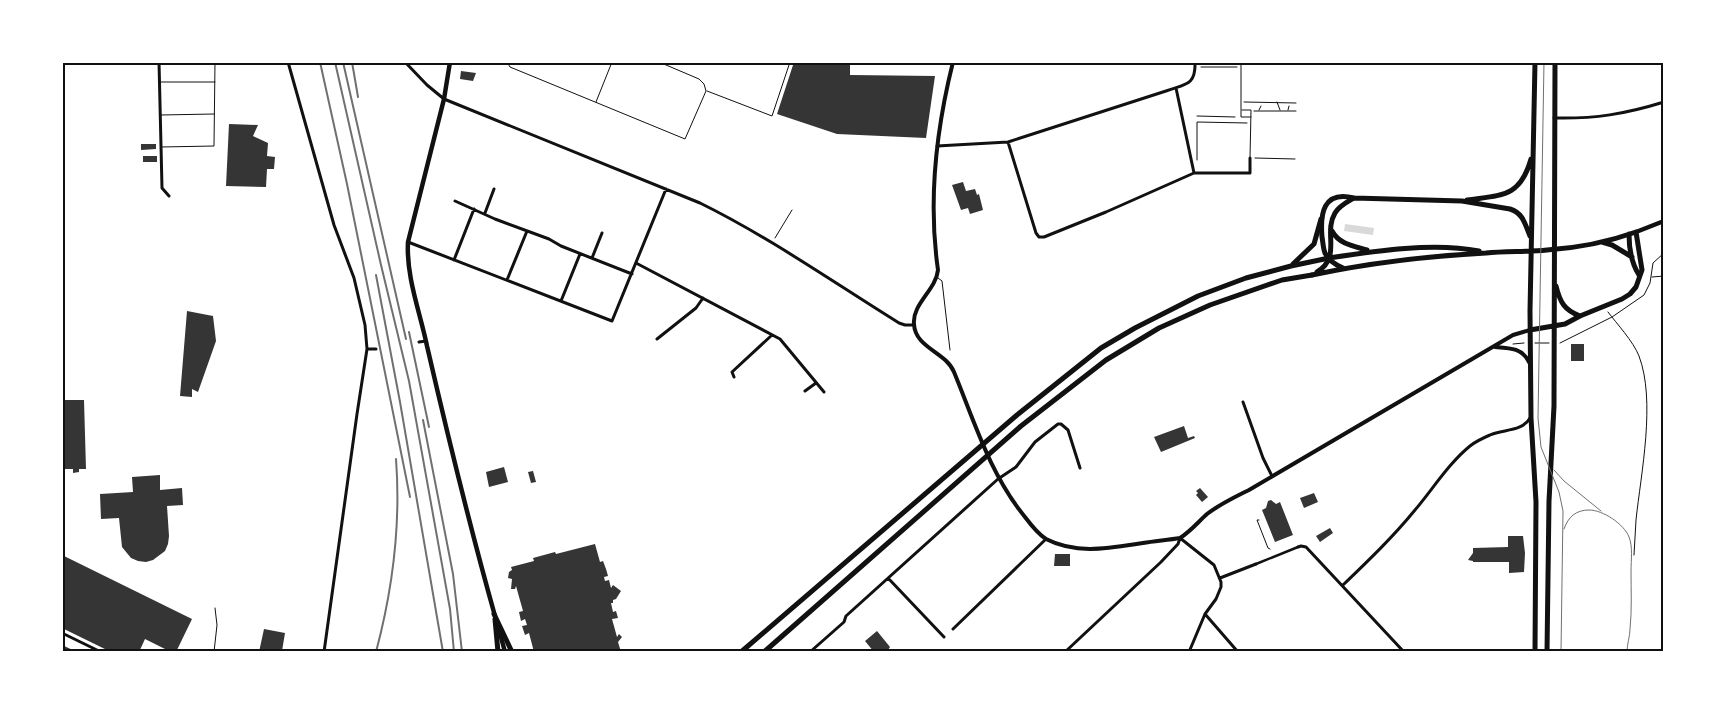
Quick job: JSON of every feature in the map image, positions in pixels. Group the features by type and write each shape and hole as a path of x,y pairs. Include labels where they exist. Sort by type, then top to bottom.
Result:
{"main road":[{"path":"450,62 444,99 408,242 407,254 452,449 505,652"},
{"path":"1535,62 1530,239 1531,418 1536,502 1535,652"},
{"path":"1547,652 1555,276 1555,62"},
{"path":"1462,201 1504,194 1515,189 1523,179 1534,149"},
{"path":"1291,266 1314,244 1320,219 1332,199 1344,195 1354,198 1462,201 1501,207 1516,211 1525,222 1530,239"},
{"path":"1312,275 1324,268 1329,258 1331,228 1336,212 1354,198"},
{"path":"1320,219 1324,251 1329,258 1343,268"},
{"path":"764,652 1021,426 1106,360 1159,328 1210,306 1282,280 1343,268 1486,252 1548,250 1602,242 1664,221"},
{"path":"1331,228 1335,236 1348,245 1369,251"},
{"path":"1530,330 1565,324 1630,294 1636,287 1642,270 1636,232"},
{"path":"1629,234 1629,246 1639,275"},
{"path":"1602,242 1612,245 1632,257"},
{"path":"742,652 1017,415 1101,348 1135,328 1198,296 1246,278 1291,266 1369,251 1462,248 1486,252"},
{"path":"1555,276 1556,288 1562,304 1571,313 1580,316"},
{"path":"494,614 498,652"},
{"path":"494,614 512,652"}],"street":[{"path":"159,62 162,188 169,196"},
{"path":"288,62 334,225 354,278 365,323 367,349 324,652"},
{"path":"406,62 427,86 444,99 666,189 729,218 899,322 905,325 914,325"},
{"path":"953,62 934,171 933,225 938,270 937,278 915,314 914,325 920,340 950,364 978,436 998,479 1022,515 1032,527 1046,538 1068,546 1092,550 1180,538 1215,508 1513,335 1530,330"},
{"path":"937,146 1008,142 1186,84 1193,79 1195,64"},
{"path":"1176,88 1194,173"},
{"path":"1554,118 1613,116 1664,102"},
{"path":"1008,142 1036,233 1039,237 1044,237 1106,212 1194,173 1250,173 1250,158"},
{"path":"485,213 494,189"},
{"path":"408,242 612,321 666,189"},
{"path":"455,201 632,274"},
{"path":"454,260 474,209"},
{"path":"507,280 527,230"},
{"path":"592,258 602,233"},
{"path":"561,301 580,254"},
{"path":"636,263 772,335 785,345 824,392"},
{"path":"657,339 698,306 703,298"},
{"path":"734,378 732,372 772,335"},
{"path":"419,342 426,341"},
{"path":"1495,346 1519,351 1525,355 1531,366"},
{"path":"367,349 376,349"},
{"path":"805,391 816,383"},
{"path":"1243,402 1263,458 1272,476"},
{"path":"1343,585 1414,512 1460,455 1470,446 1489,435 1520,428 1527,424 1531,418"},
{"path":"810,652 844,622 846,616 998,479 1016,467 1035,442 1058,424 1061,424 1068,430 1080,468"},
{"path":"953,629 1046,538"},
{"path":"1180,538 1214,565 1220,578 1221,587 1205,614 1189,652"},
{"path":"1065,652 1161,562 1178,544 1180,538"},
{"path":"1220,578 1298,547 1306,547 1404,652"},
{"path":"888,578 944,637"},
{"path":"1205,614 1238,652"},
{"path":"62,633 101,652"}],"lane":[{"path":"160,147 214,146 215,62"},
{"path":"506,62 510,67 685,139 706,91 704,84 698,79 659,62"},
{"path":"596,103 612,62"},
{"path":"706,91 772,116 790,62"},
{"path":"1241,62 1241,117 1251,117"},
{"path":"159,82 215,82"},
{"path":"1241,110 1251,110 1250,158"},
{"path":"160,115 215,114"},
{"path":"937,278 942,281 950,350"},
{"path":"214,652 217,625 215,608"}],"path":[{"path":"1195,64 1241,67"},
{"path":"1241,102 1296,103"},
{"path":"1277,102 1281,111"},
{"path":"1259,111 1261,106"},
{"path":"1288,111 1289,106"},
{"path":"1251,110 1296,111"},
{"path":"1198,116 1235,117"},
{"path":"1197,165 1197,122 1251,124"},
{"path":"1250,158 1295,159"},
{"path":"772,243 792,210"},
{"path":"1520,343 1554,343 1564,341 1612,317 1644,295 1652,278 1653,263 1664,253"},
{"path":"1652,278 1664,276"},
{"path":"1604,307 1638,354 1643,373 1646,404 1643,461 1634,555"},
{"path":"1259,520 1257,520 1270,549"},
{"path":"1661,652 1664,628"}],"shaded area":[{"path":"1345,224 1374,228 1373,235 1344,231"}],"building":[{"path":"794,62 850,62 850,75 935,76 926,138 837,134 777,114"},
{"path":"461,71 476,73 473,81 460,79"},
{"path":"229,124 258,125 253,136 268,143 267,156 275,157 274,169 267,169 266,187 226,186"},
{"path":"141,144 156,144 156,149 141,150"},
{"path":"143,156 157,156 157,162 143,162"},
{"path":"963,182 966,191 975,189 977,195 979,194 983,210 970,214 968,208 961,210 952,185"},
{"path":"187,311 213,316 216,341 198,392 192,389 192,397 180,396"},
{"path":"1571,344 1584,344 1584,361 1571,361"},
{"path":"62,400 84,400 86,469 79,469 79,472 73,473 73,469 62,469"},
{"path":"1184,426 1188,438 1194,436 1195,438 1161,452 1154,437"},
{"path":"504,467 508,482 489,487 486,472"},
{"path":"533,471 536,482 531,483 528,472"},
{"path":"160,475 160,490 182,488 183,505 167,506 169,536 165,551 153,560 146,562 138,561 131,558 122,547 119,518 101,519 100,494 133,492 132,477"},
{"path":"1200,488 1208,497 1202,502 1196,495 1198,493 1196,491"},
{"path":"1314,493 1318,502 1304,508 1300,498"},
{"path":"1271,500 1276,504 1280,502 1293,535 1275,542 1262,510 1266,508 1268,501"},
{"path":"1330,528 1333,533 1320,542 1316,536"},
{"path":"1508,536 1523,536 1525,553 1524,572 1509,573 1509,562 1473,562 1468,560 1473,553 1473,548 1508,547"},
{"path":"595,544 600,562 603,561 608,576 604,577 605,581 609,580 611,588 613,585 621,591 616,599 613,600 613,603 611,603 613,612 616,611 618,618 612,619 617,637 619,634 622,637 618,642 621,652 534,652 529,633 525,635 522,626 527,625 525,619 521,621 519,612 523,611 516,586 515,589 511,589 512,579 508,578 509,572 512,570 511,567 534,561 533,558"},
{"path":"1055,554 1070,554 1070,566 1054,566"},
{"path":"62,555 192,619 176,652 171,652 145,639 139,652 111,652 62,628"},
{"path":"264,629 285,633 282,651 259,652"},
{"path":"877,631 890,647 889,652 874,652 865,641"},
{"path":"62,645 77,652 62,652"}],"tram line":[{"path":"1544,62 1538,418 1541,447 1559,492 1563,511 1561,652"},
{"path":"1554,470 1564,481 1601,511"},
{"path":"1564,529 1570,518 1576,513 1589,510 1600,512 1618,523 1629,537 1631,549 1631,607 1627,652"}],"railway":[{"path":"320,62 347,184 410,497"},
{"path":"335,62 409,381 450,609 454,652"},
{"path":"343,62 406,339"},
{"path":"352,62 358,97"},
{"path":"376,275 443,652"},
{"path":"409,332 429,427"},
{"path":"423,420 453,574 462,652"},
{"path":"376,652 387,604 394,556 397,508 396,459"}]}
